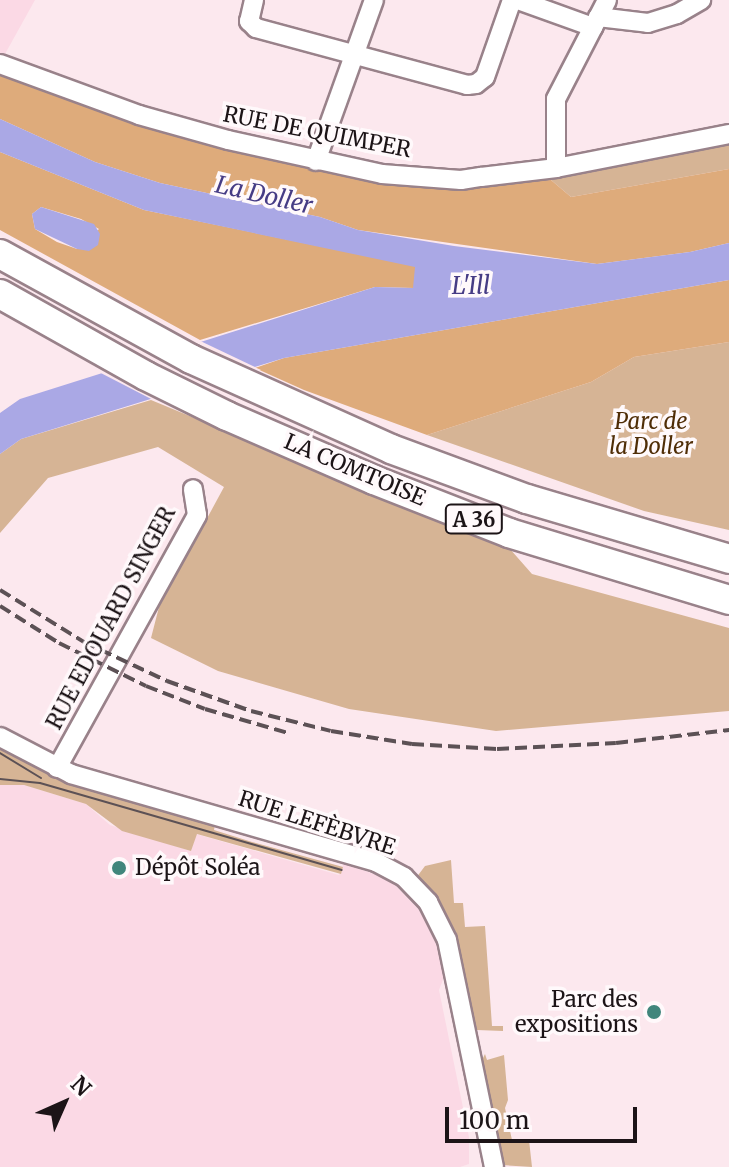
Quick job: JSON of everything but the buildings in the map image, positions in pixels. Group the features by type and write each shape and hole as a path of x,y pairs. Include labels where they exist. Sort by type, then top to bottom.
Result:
{"highway":[{"name":"LA COMTOISE","path":"0,254 125,325 391,449 527,499 729,559"},
{"name":"LA COMTOISE","path":"0,294 77,339 227,416 509,533 729,600"}],"street":[{"path":"254,0 249,21 256,28 467,85 476,84 485,77 515,0 596,22 648,23 677,14 701,0"},
{"path":"316,161 374,0"},
{"path":"556,168 556,99 607,0"},
{"name":"RUE DE QUIMPER","path":"0,64 139,115 316,161 382,174 461,180 556,168 729,134"},
{"name":"RUE EDOUARD SINGER","path":"57,768 197,515 193,489"},
{"name":"RUE LEFÈBVRE","path":"0,737 57,768 376,862 404,877 436,915 450,949 494,1167"}],"shaded area":[{"path":"0,0 35,0 0,63"},
{"path":"0,74 134,118 393,185 551,180 571,197 729,169 729,243 690,252 597,264 358,230 320,217 160,183 95,162 0,119"},
{"path":"0,152 144,210 416,266 414,288 375,287 200,340 0,230","holes":["41,207 81,219 99,229 77,249 35,229 32,214"]},
{"path":"729,280 729,342 634,357 591,382 427,435 304,390 255,368 284,358"},
{"path":"0,785 24,785 86,804 110,825 191,851 196,834 339,875 344,863 390,880 426,917 439,948 444,977 439,990 469,1137 469,1164 460,1167 0,1167"}],"green space":[{"path":"729,143 729,169 571,197 551,180"},
{"name":"Parc de la Doller","path":"729,342 729,530 644,511 427,435 591,382 634,357"},
{"path":"151,400 510,549 532,574 729,628 729,711 496,731 349,709 218,671 151,638 159,607 224,487 158,447 48,478 0,533 0,454 21,439"},
{"path":"0,749 69,784 215,825 214,830 343,867 341,874 197,834 191,851 122,831 86,804 24,785 0,785"},
{"path":"451,860 454,903 463,903 465,927 485,926 492,1026 503,1026 503,1031 477,1030 463,980 416,878 425,866"},
{"path":"485,1054 487,1060 504,1055 508,1100 505,1108 512,1140 529,1140 532,1167 502,1165 482,1060"}],"water":[{"name":"L'Ill","path":"0,119 95,162 160,183 320,217 358,230 597,264 690,252 729,243 729,280 284,358 21,439 0,454 0,413 20,399 375,287 413,288 415,267 144,210 0,152"},
{"path":"41,207 94,224 100,234 98,245 89,251 77,249 35,229 32,214"}],"pier":[{"path":"194,338 261,370 157,402 95,370"}],"tram line":[{"path":"0,753 41,778"},
{"path":"0,779 40,783 342,870"}],"railway":[{"path":"0,590 84,642 167,681 251,711 331,731 412,744 497,749 616,743 729,730"},
{"path":"0,606 59,643 146,686 205,709 288,733"}],"place":[{"name":"Dépôt Soléa","path":"119,868"},
{"name":"Parc des expositions","path":"654,1012"}],"water label":[{"name":"La Doller","path":"264,195"}]}
